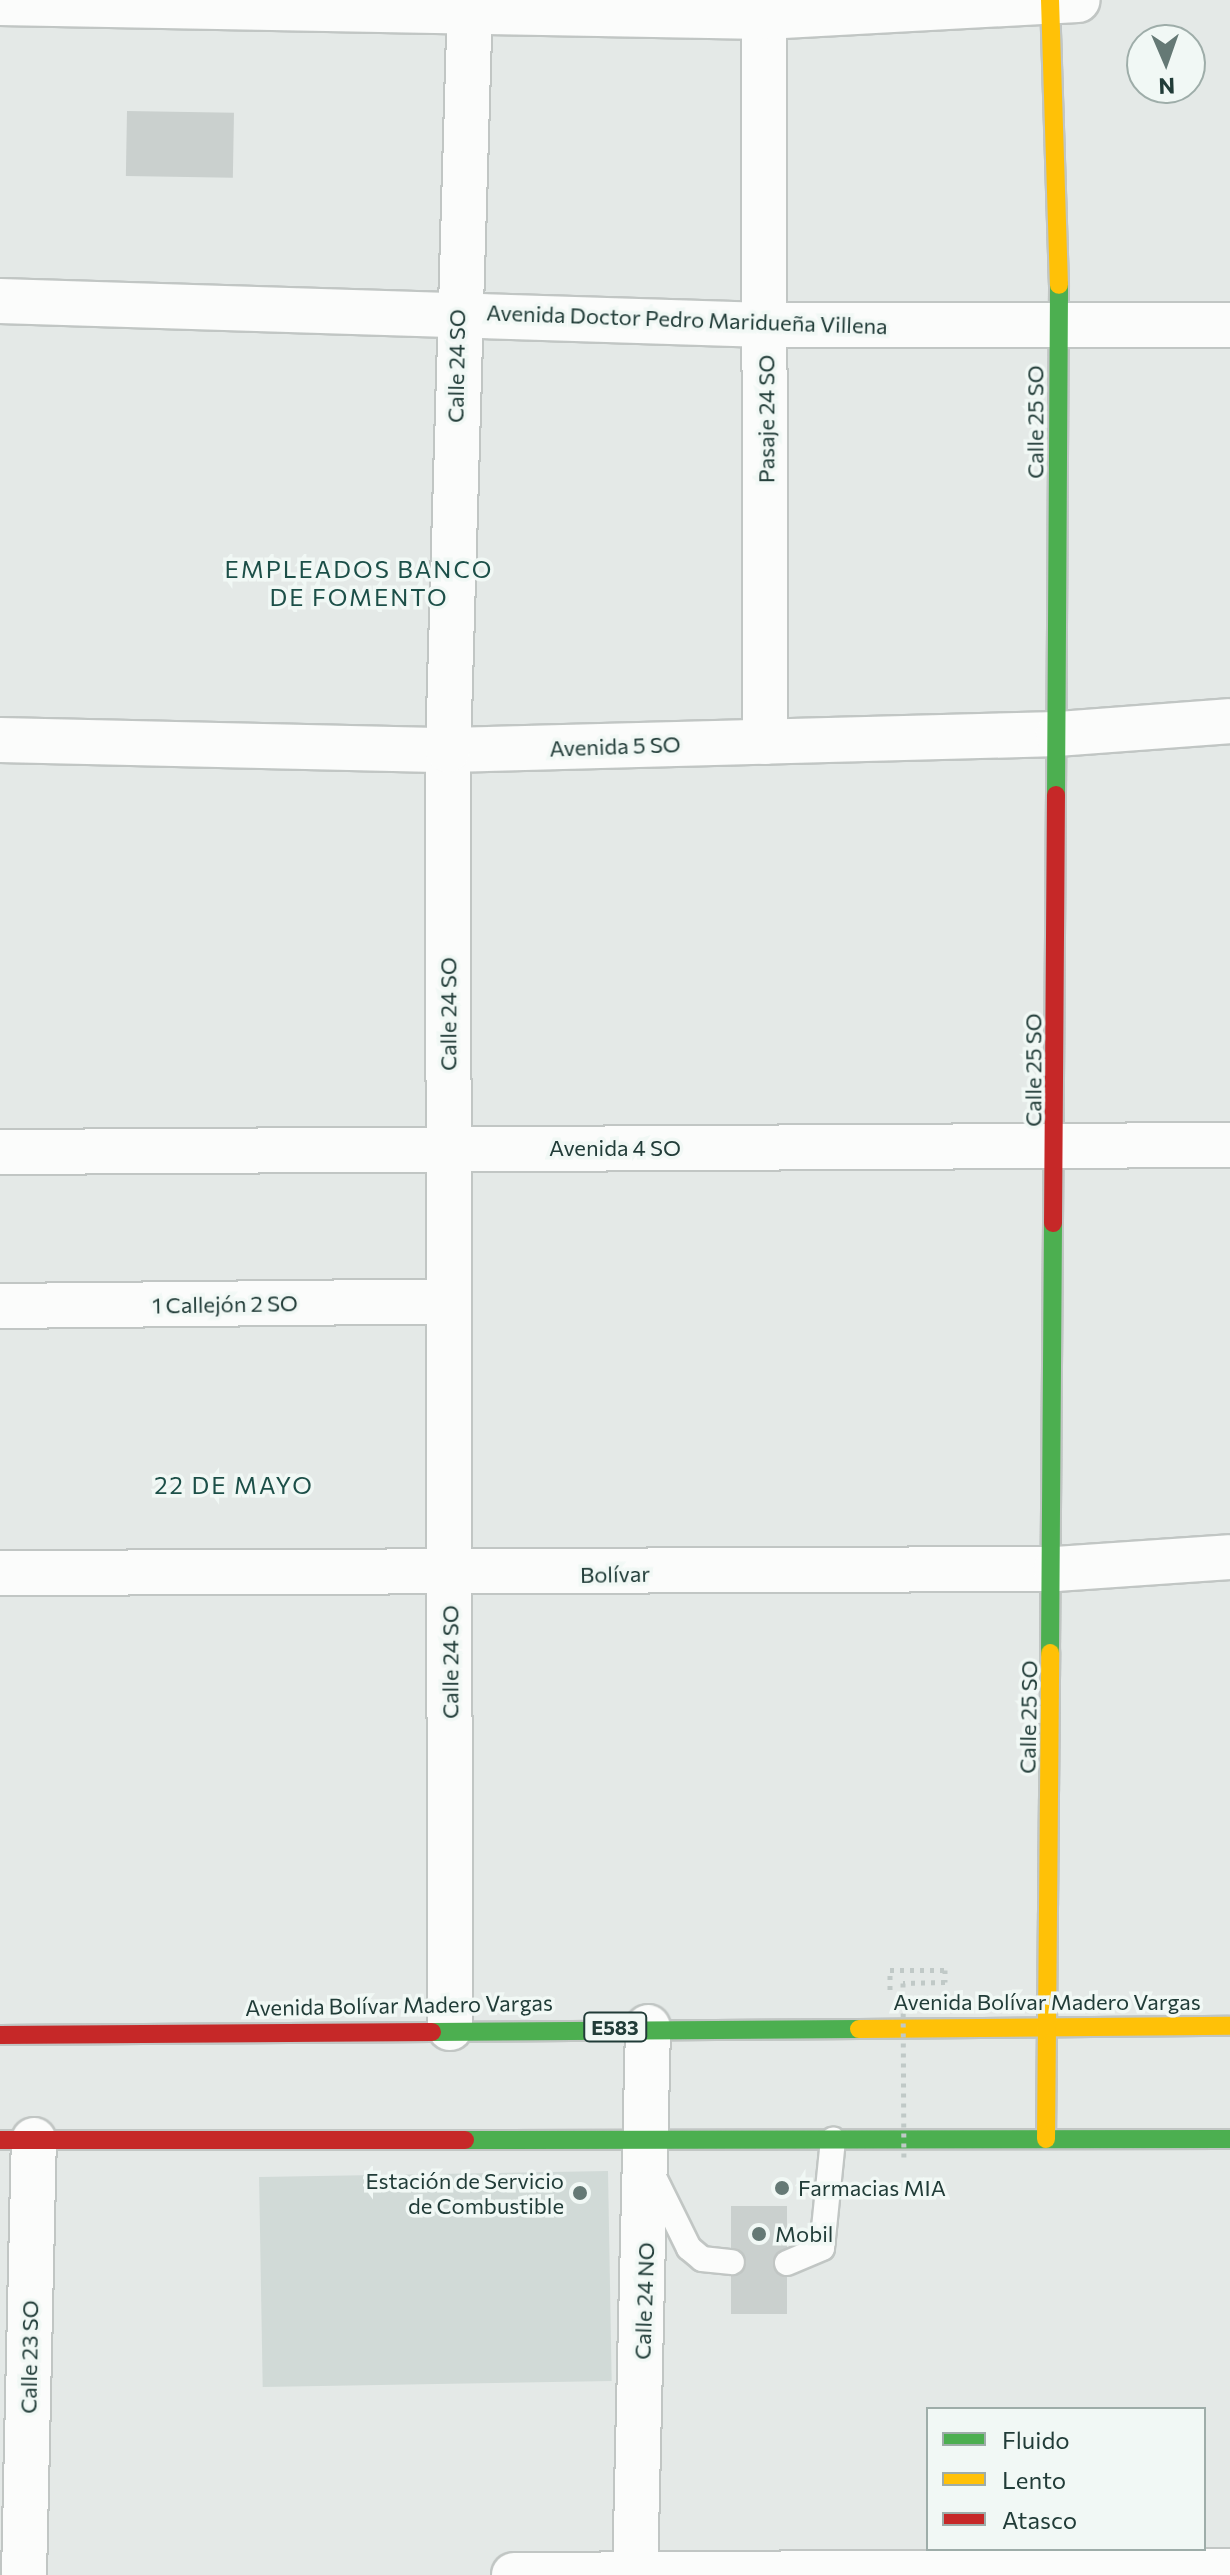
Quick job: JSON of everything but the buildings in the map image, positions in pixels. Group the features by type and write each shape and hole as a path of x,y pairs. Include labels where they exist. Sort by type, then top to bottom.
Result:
{"main road":[{"name":"Calle 25 SO","path":"1046,2139 1045,2027 1056,1569 1059,2"},
{"name":"Avenida Bolívar Madero Vargas","path":"0,2035 450,2028 1230,2026"},
{"path":"17,2140 649,2152 833,2140 1230,2139"}],"street":[{"path":"0,3 470,3 764,8 1059,2"},
{"name":"Calle 24 SO","path":"450,2028 448,750 457,312 470,3"},
{"name":"Pasaje 24 SO","path":"764,8 765,742"},
{"name":"Avenida Doctor Pedro Maridueña Villena","path":"0,301 457,312 766,325 1230,325"},
{"name":"Avenida 5 SO","path":"0,740 448,750 1058,734 1230,721"},
{"name":"Avenida 4 SO","path":"0,1152 1230,1145"},
{"name":"1 Callejón 2 SO","path":"0,1306 449,1301"},
{"name":"Bolívar","path":"0,1573 450,1576 1056,1569 1230,1557"},
{"name":"Calle 24 NO","path":"635,2574 649,2152 648,2027"},
{"name":"Calle 23 SO","path":"17,2140 24,2575"},
{"path":"514,2575 1230,2571"},
{"path":"0,2575 16,2575"}],"lane":[{"path":"787,2263 822,2248 833,2140"},
{"path":"649,2152 678,2236 702,2259 732,2262"}],"path":[{"path":"890,1970 945,1970 945,1982 903,1983 904,2159"}],"shaded area":[{"path":"608,2171 612,2381 263,2387 259,2177"}],"traffic: fast":[{"path":"1056,795 1059,285"},
{"path":"1050,1653 1053,1223"},
{"path":"432,2032 859,2029"},
{"path":"465,2140 1230,2139"}],"traffic: slow":[{"path":"1050,0 1059,285"},
{"path":"1046,2139 1050,1653"},
{"path":"859,2029 1230,2026"}],"traffic: jam":[{"path":"1053,1223 1056,795"},
{"path":"0,2035 432,2032"},
{"path":"0,2140 465,2140"}],"place":[{"name":"Farmacias MIA","path":"782,2188"},
{"name":"Estación de Servicio de Combustible","path":"580,2193"},
{"name":"Mobil","path":"759,2234"}],"district":[{"name":"EMPLEADOS BANCO DE FOMENTO","path":"359,583"},
{"name":"22 DE MAYO","path":"234,1485"}]}
